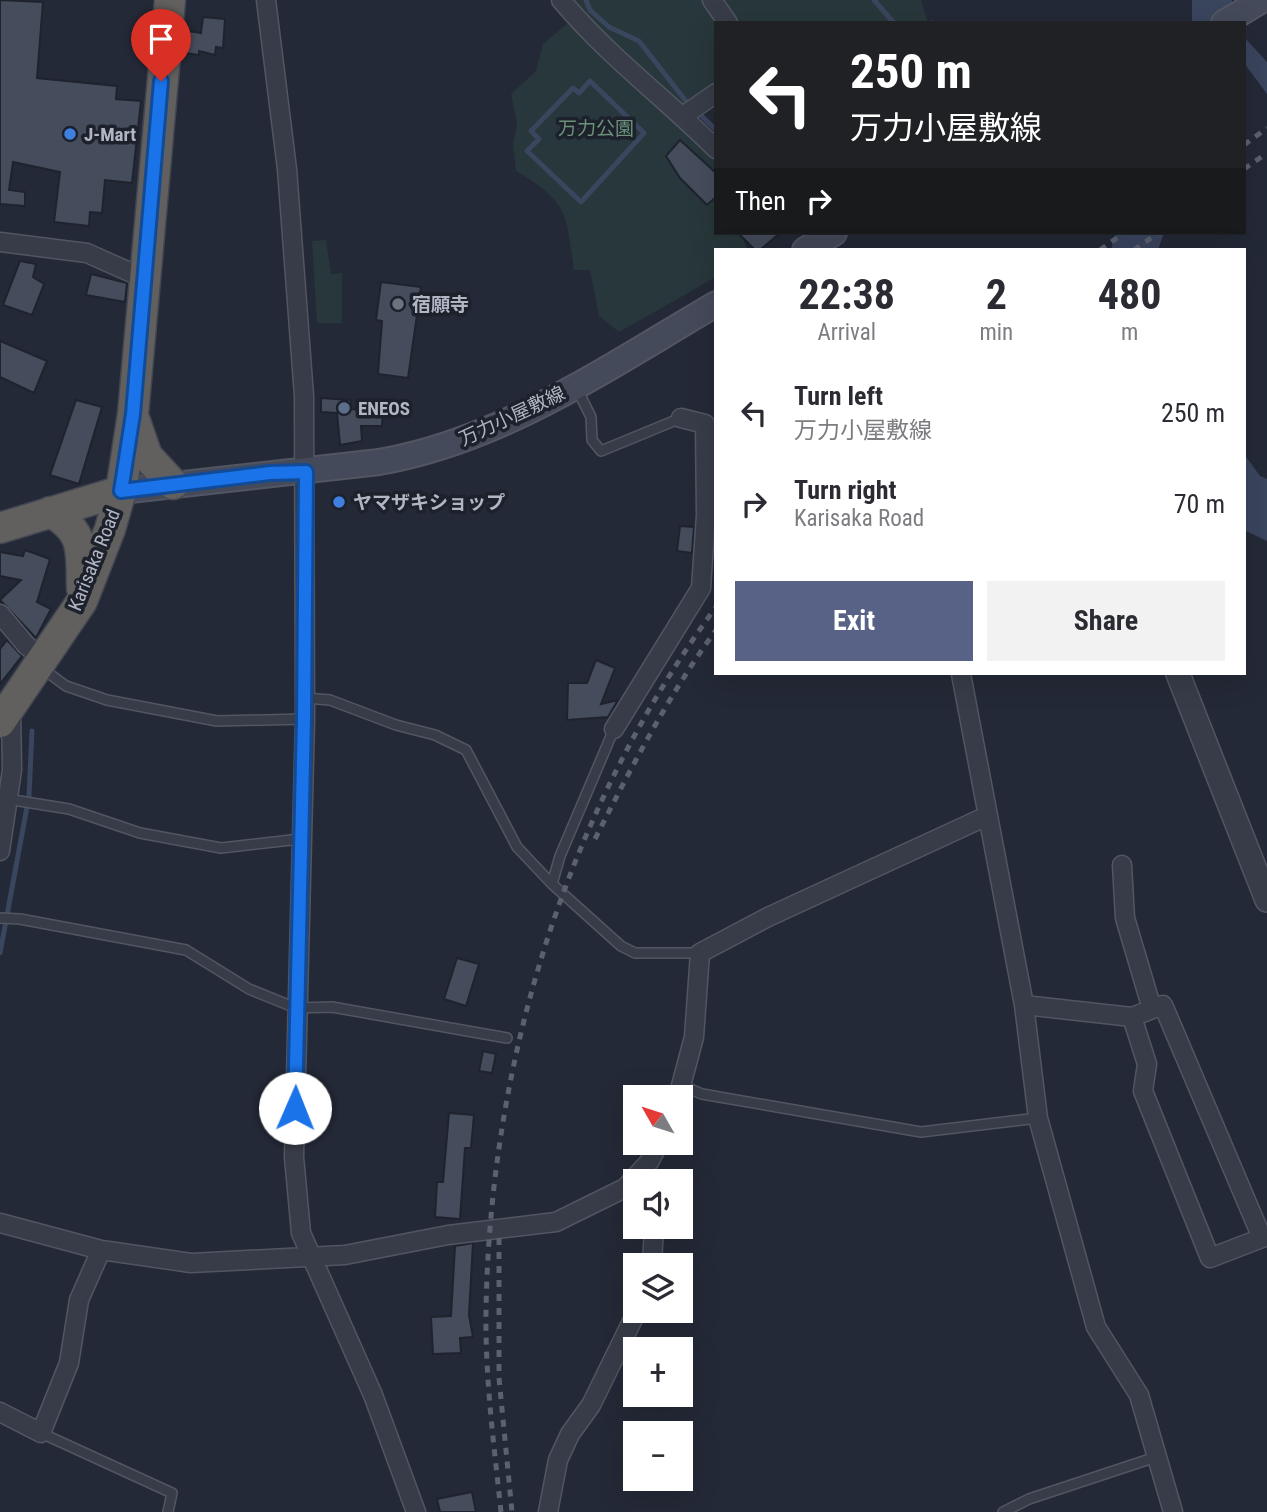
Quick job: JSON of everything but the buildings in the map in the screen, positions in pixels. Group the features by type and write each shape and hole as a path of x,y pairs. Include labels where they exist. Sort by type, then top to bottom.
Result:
{"highway":[{"name":"Karisaka Road","path":"5,715 82,601 110,529 121,491 133,414 143,278 170,0"},
{"path":"133,414 147,456 173,484"},
{"path":"0,528 121,491"},
{"path":"50,512 70,525 78,536 82,601"}],"main road":[{"path":"1227,21 1262,0"},
{"name":"万力小屋敷線","path":"121,491 306,472 410,457 475,437 576,386 714,304"}],"street":[{"path":"266,0 287,169 302,345 306,472 305,698 294,1157 301,1233 373,1395 416,1512"},
{"path":"561,0 633,76 690,111 714,146"},
{"path":"712,0 727,21"},
{"path":"690,111 714,94"},
{"path":"0,242 88,253 143,278"},
{"path":"614,729 701,588 710,418 681,418"},
{"path":"0,614 42,663"},
{"path":"961,675 1024,1005 1038,1118 1096,1327 1139,1395 1173,1512"},
{"path":"1178,675 1267,900"},
{"path":"0,850 12,770 5,715"},
{"path":"683,1085 694,1037 700,953 768,916 987,816"},
{"path":"1122,865 1125,918 1152,1009"},
{"path":"1024,1005 1132,1017 1163,1005 1262,1238 1210,1258 1143,1091 1147,1065 1132,1017"},
{"path":"0,1223 101,1250 191,1263 345,1255 448,1236 556,1222 625,1188 653,1155"},
{"path":"649,1162 649,1169"},
{"path":"0,1412 41,1433 69,1363 79,1300 101,1250"},
{"path":"548,1512 558,1460 570,1434 591,1405 631,1323"}],"lane":[{"path":"576,386 591,417 592,440 601,451 681,418"},
{"path":"42,663 66,686 107,700 216,721 304,719"},
{"path":"305,698 330,701 396,725 435,735 466,750 517,847 552,884 621,946 635,953 700,953"},
{"path":"552,884 560,856 614,729"},
{"path":"7,799 69,808 140,833 221,848 300,839"},
{"path":"0,918 20,919 186,950 249,989 296,1008 332,1007 507,1038"},
{"path":"693,1093 922,1132 1038,1118"},
{"path":"41,1433 172,1493 168,1512"},
{"path":"1003,1512 1030,1499 1158,1456"}],"green space":[{"name":"万力公園","path":"571,0 921,0 927,21 714,21 714,83 683,106 674,120 714,157 714,235 741,235 747,248 714,248 714,278 619,332 599,316 590,270 574,270 566,222 556,201 516,171 513,144 517,124 511,94 536,71 543,44 581,12"},
{"path":"326,240 331,274 342,273 342,323 317,323 312,241"}],"water":[{"path":"1192,0 1232,0 1234,21 1192,21"},
{"path":"1246,39 1267,62 1267,94 1246,66"},
{"path":"1115,235 1163,235 1159,248 1112,248"},
{"path":"1246,457 1260,476 1267,479 1267,541 1246,531"}],"waterway":[{"path":"586,0 590,10 609,27 639,41 685,100 714,128"},
{"path":"874,0 892,21"},
{"path":"590,81 644,133 581,202 527,151 539,139 531,131 573,88 579,93 590,81"},
{"path":"0,953 29,796 32,731"}],"railway":[{"path":"1246,144 1267,128"},
{"path":"1246,168 1267,153"},
{"path":"1103,248 1121,235"},
{"path":"1137,248 1155,235"},
{"path":"501,1512 488,1386 486,1311 491,1217 503,1124 521,1032 547,941 579,853 618,767 664,685 714,610"},
{"path":"595,839 666,706 714,633"},
{"path":"499,1238 499,1378 512,1512"}],"place":[{"name":"J-Mart","path":"70,134"},
{"name":"宿願寺","path":"398,304"},
{"name":"ENEOS","path":"344,408"},
{"name":"ヤマザキショップ","path":"339,502"}],"route":[{"path":"161,81 133,414 121,491 270,473 306,472 304,719 295,1108"}]}
